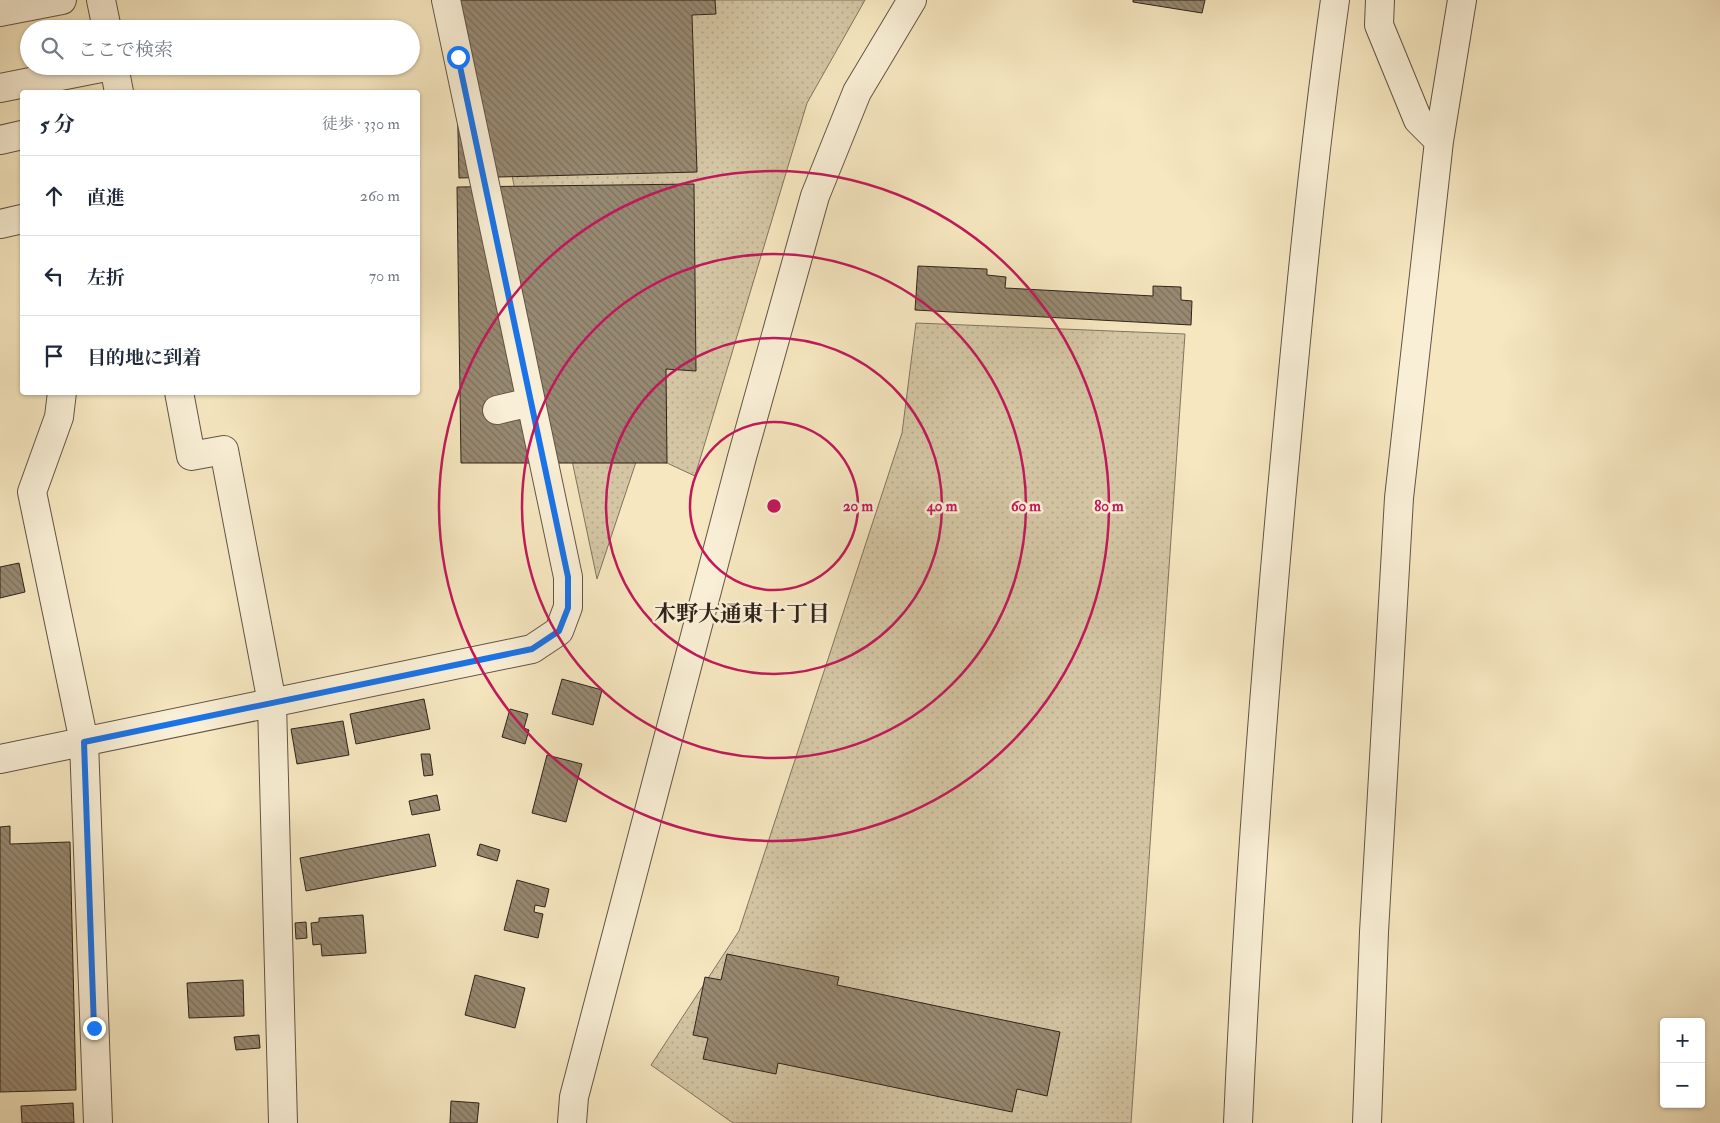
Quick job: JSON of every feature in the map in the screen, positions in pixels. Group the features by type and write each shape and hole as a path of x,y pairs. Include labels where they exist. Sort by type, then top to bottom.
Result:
{"street":[{"path":"0,12 59,0"},
{"path":"101,0 105,20"},
{"path":"0,759 532,649 559,631 568,608 568,577 446,0"},
{"path":"572,1123 574,1097 739,466 815,196 857,92 912,0"},
{"path":"1238,1123 1244,994 1262,717 1297,322 1334,0"},
{"path":"1380,0 1379,25 1418,120 1439,141"},
{"path":"1367,1123 1374,932 1399,498 1439,141 1462,0"},
{"path":"0,88 66,75"},
{"path":"114,75 118,90"},
{"path":"0,140 20,135"},
{"path":"0,224 20,219"},
{"path":"62,395 59,417 32,492 84,742 98,1123"},
{"path":"180,395 191,456 224,450 272,703 283,1123"},
{"path":"497,410 531,402"}],"shaded area":[{"path":"543,0 865,0 807,103 695,476 667,463 638,456 597,579 487,57"},
{"path":"916,323 1185,334 1131,1123 733,1123 651,1065 739,931 902,433"}],"building":[{"path":"455,0 715,0 716,14 692,15 697,172 459,178"},
{"path":"1133,0 1205,0 1202,13 1133,2"},
{"path":"694,184 696,371 666,369 667,463 461,463 457,187"},
{"path":"918,266 987,269 987,275 1006,277 1005,288 1153,296 1153,286 1181,287 1181,300 1192,301 1191,325 915,310"},
{"path":"19,563 25,592 0,598 0,567"},
{"path":"562,679 602,690 593,725 552,714"},
{"path":"424,699 430,729 356,744 350,714"},
{"path":"510,709 528,714 524,728 529,730 525,744 502,737"},
{"path":"343,721 349,755 297,764 291,729"},
{"path":"421,754 430,754 433,775 424,776"},
{"path":"547,755 582,764 566,822 532,813"},
{"path":"437,795 440,810 412,815 409,801"},
{"path":"10,826 10,844 70,842 76,1090 0,1092 0,827"},
{"path":"429,834 436,866 306,891 300,858"},
{"path":"480,844 500,850 497,861 477,855"},
{"path":"517,880 549,889 545,907 535,905 534,912 543,914 538,938 504,930"},
{"path":"363,915 366,953 322,956 321,944 313,945 311,923 319,922 319,918"},
{"path":"306,922 307,938 296,939 295,923"},
{"path":"727,954 839,977 837,985 1060,1032 1047,1096 1017,1089 1012,1112 778,1063 776,1074 703,1059 708,1038 693,1035 705,977 721,980"},
{"path":"475,975 525,988 515,1028 465,1015"},
{"path":"243,980 244,1016 189,1018 187,983"},
{"path":"259,1035 260,1048 236,1050 234,1037"},
{"path":"451,1101 479,1103 477,1123 450,1123"},
{"path":"73,1103 74,1123 22,1123 21,1106"}],"district":[{"name":"木野大通東十丁目","path":"742,614"}],"route":[{"path":"94,1028 84,742 532,649 559,631 564,619 568,608 568,577 458,57"}]}
